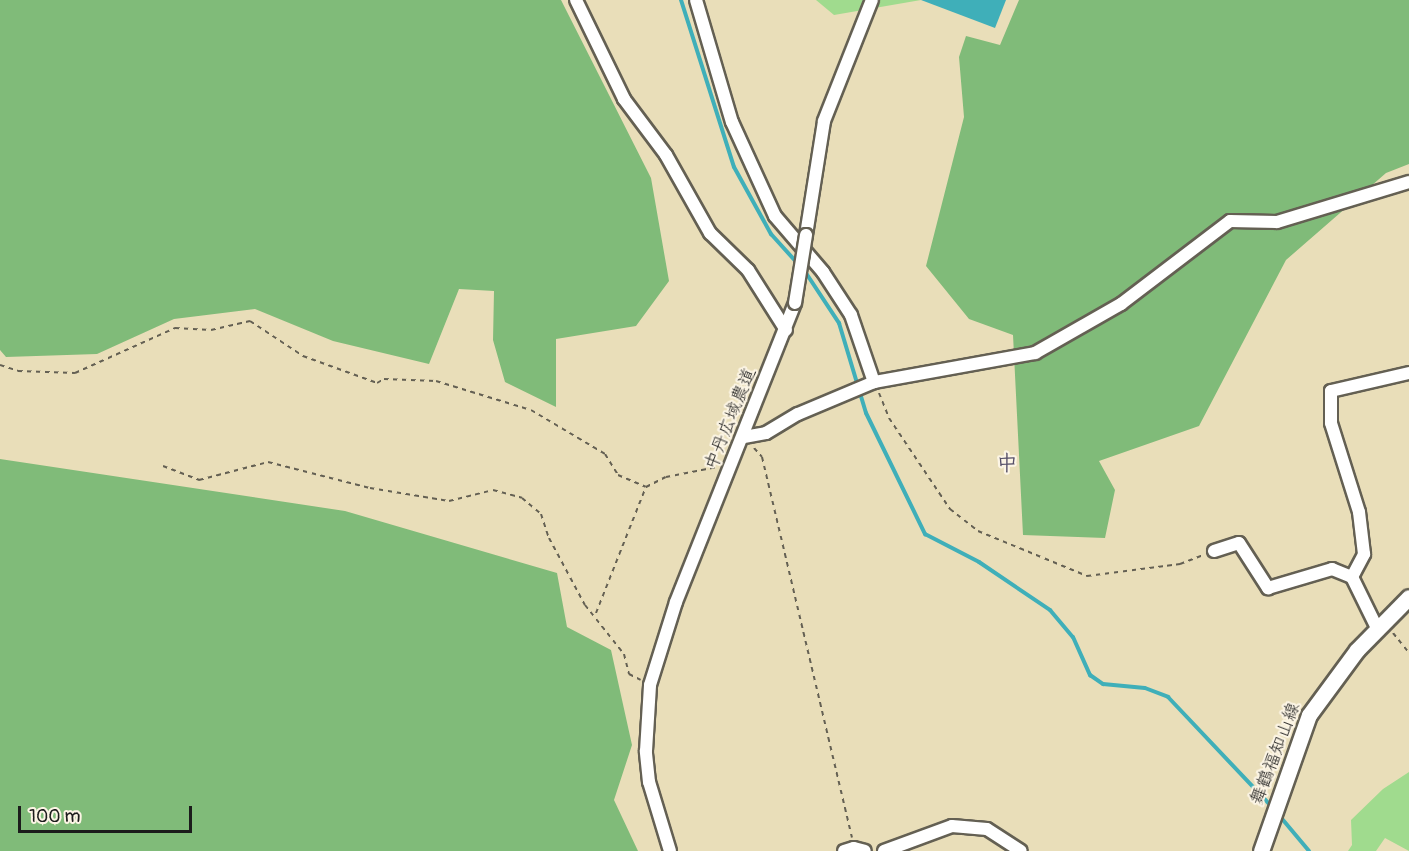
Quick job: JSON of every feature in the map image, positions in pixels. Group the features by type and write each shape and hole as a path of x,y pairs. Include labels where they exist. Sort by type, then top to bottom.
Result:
{"main road":[{"name":"舞鶴福知山線","path":"1261,851 1310,715 1330,682 1380,625 1409,597"}],"street":[{"path":"576,0 624,99 666,155 710,233 748,270 786,330"},
{"path":"696,0 732,122 775,216 823,272 851,315 874,382"},
{"name":"中丹広域農道","path":"670,851 649,782 646,751 650,685 676,602 744,437 795,303 825,121 872,0"},
{"path":"744,437 766,434 798,414 874,382 1035,353 1121,304 1230,221 1277,222 1409,182"},
{"path":"1352,577 1364,554 1359,512 1331,423 1331,391 1409,373"},
{"path":"1214,551 1239,543 1268,588 1332,569 1352,577 1380,625"},
{"path":"884,851 903,848 952,826 987,829 1021,851"}],"path":[{"path":"0,365 18,371 75,373 175,328 211,330 250,321 303,356 377,383 384,379 436,381 531,410 605,454 618,475 646,487"},
{"path":"874,382 889,418 926,476 950,510 978,531 1087,576 1180,564 1214,551"},
{"path":"744,437 762,458 854,850"},
{"path":"163,466 199,480 268,462 370,488 449,501 493,490 522,498 541,514 549,538 581,596 624,654 629,674 650,685"},
{"path":"596,614 646,487 666,477 719,467 731,469"},
{"path":"1380,625 1409,653"}],"green space":[{"path":"0,0 561,0 651,178 669,281 636,326 556,339 556,407 505,382 493,340 494,291 459,289 429,364 333,341 255,309 174,319 97,354 6,357 0,350"},
{"path":"816,0 921,0 834,15"},
{"path":"1019,0 1409,0 1409,164 1386,173 1286,260 1199,426 1099,461 1115,490 1105,538 1023,535 1013,335 969,319 926,266 964,117 959,57 966,36 1000,45"},
{"path":"0,459 345,511 557,573 567,627 611,650 632,745 614,800 638,851 0,851"},
{"path":"1409,772 1409,851 1385,838 1376,851 1348,851 1352,845 1351,820 1383,789"}],"water":[{"path":"921,0 1006,0 995,28"}],"waterway":[{"path":"681,0 734,167 771,234 799,265"},
{"path":"804,270 839,323 866,413 925,534 979,562 1050,610 1073,637 1090,675 1103,684 1145,688 1168,697 1273,808"},
{"path":"1278,814 1309,851"}],"district":[{"name":"中","path":"1007,464"}]}
